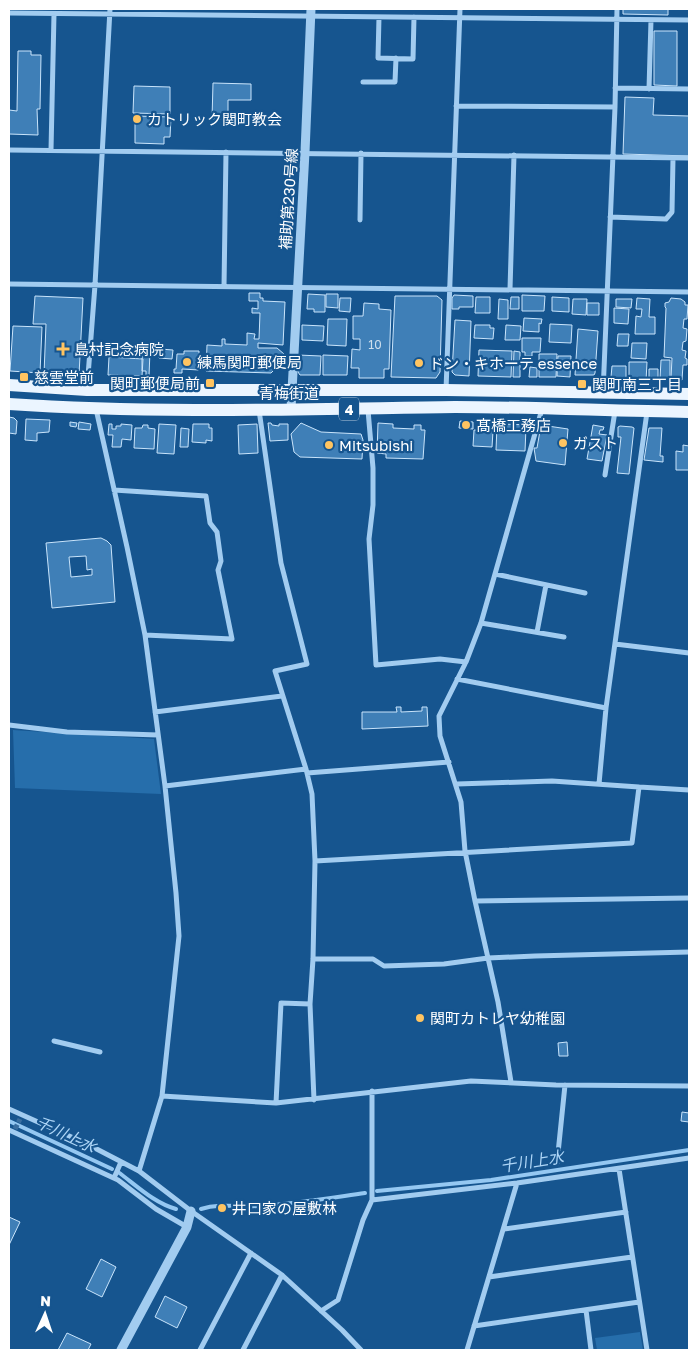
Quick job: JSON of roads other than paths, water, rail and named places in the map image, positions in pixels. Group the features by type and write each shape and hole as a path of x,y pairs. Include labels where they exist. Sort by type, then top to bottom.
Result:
{"main road":[{"name":"青梅街道","path":"9,385 87,390 446,390 689,394"},
{"name":"青梅街道","path":"9,404 96,409 290,410 457,407 689,412"}],"street":[{"path":"446,390 460,9"},
{"path":"603,393 615,107 617,9"},
{"path":"87,390 96,285 101,151 110,12"},
{"path":"9,13 311,13 379,17 689,20"},
{"name":"補助第230号線","path":"290,410 311,13"},
{"path":"51,150 54,14"},
{"path":"379,17 378,58 413,59 414,17"},
{"path":"649,89 651,20"},
{"path":"363,82 395,82 396,58"},
{"path":"615,88 689,89"},
{"path":"456,106 615,107"},
{"path":"9,150 689,158"},
{"path":"224,286 226,152"},
{"path":"360,220 361,153"},
{"path":"510,289 514,155"},
{"path":"610,217 666,219 672,212 672,158"},
{"path":"9,284 689,292"},
{"path":"511,1082 498,1002 465,851 461,802 440,736 440,716 466,662 481,623 542,408"},
{"path":"96,409 145,635 165,786 176,893 178,936 162,1096 139,1171"},
{"path":"368,409 373,468 373,505 369,539 376,665 440,659 466,662"},
{"path":"259,410 281,563 307,664 275,671 312,794 314,861 313,959 310,1004 314,1100"},
{"path":"605,474 615,411"},
{"path":"599,784 606,708 647,411"},
{"path":"114,490 206,496 210,523 217,532 221,561 218,570 232,639 145,635"},
{"path":"495,574 585,593"},
{"path":"537,632 546,585"},
{"path":"481,623 564,636"},
{"path":"616,644 689,653"},
{"path":"457,679 606,708"},
{"path":"155,712 282,696"},
{"path":"9,725 68,732 158,735"},
{"path":"165,786 306,771 449,762"},
{"path":"456,784 552,781 689,790"},
{"path":"314,861 632,843 639,787"},
{"path":"475,901 689,898"},
{"path":"313,959 373,958 384,966 444,964 488,958 689,952"},
{"path":"276,1103 281,1003 310,1004"},
{"path":"54,1041 100,1052"},
{"path":"162,1096 276,1103 471,1081 565,1085 689,1086"},
{"path":"558,1163 565,1085"},
{"path":"321,1311 338,1300 346,1270 372,1200 372,1092"},
{"path":"9,1109 21,1117 87,1144 139,1171 191,1211 282,1275 360,1350"},
{"path":"12,1131 114,1178 156,1209 187,1226"},
{"path":"372,1200 518,1183 689,1158"},
{"path":"114,1178 121,1162"},
{"path":"619,1169 647,1350"},
{"path":"467,1350 518,1183"},
{"path":"121,1350 187,1226 191,1211"},
{"path":"504,1229 626,1212"},
{"path":"200,1350 251,1253"},
{"path":"489,1277 632,1257"},
{"path":"243,1350 282,1275"},
{"path":"474,1326 639,1302"},
{"path":"586,1310 591,1350"}],"waterway":[{"name":"千川上水","path":"9,1121 112,1169"},
{"name":"千川上水","path":"377,1191 491,1180 689,1150"},
{"name":"千川上水","path":"118,1172 160,1203 176,1209"},
{"name":"千川上水","path":"201,1209 222,1206 286,1204 365,1193"}],"tunnel":[{"path":"15,1129 20,1119"}],"place":[{"name":"カトリック関町教会","path":"137,119"},
{"name":"島村記念病院","path":"63,349"},
{"name":"練馬関町郵便局","path":"187,362"},
{"name":"ドン・キホーテ essence","path":"419,363"},
{"name":"慈雲堂前","path":"24,377"},
{"name":"関町郵便局前","path":"210,383"},
{"name":"関町南三丁目","path":"582,384"},
{"name":"髙橋工務店","path":"466,425"},
{"name":"ガスト","path":"563,443"},
{"name":"Mitsubishi","path":"329,445"},
{"name":"関町カトレヤ幼稚園","path":"420,1018"},
{"name":"井口家の屋敷林","path":"222,1208"}]}
